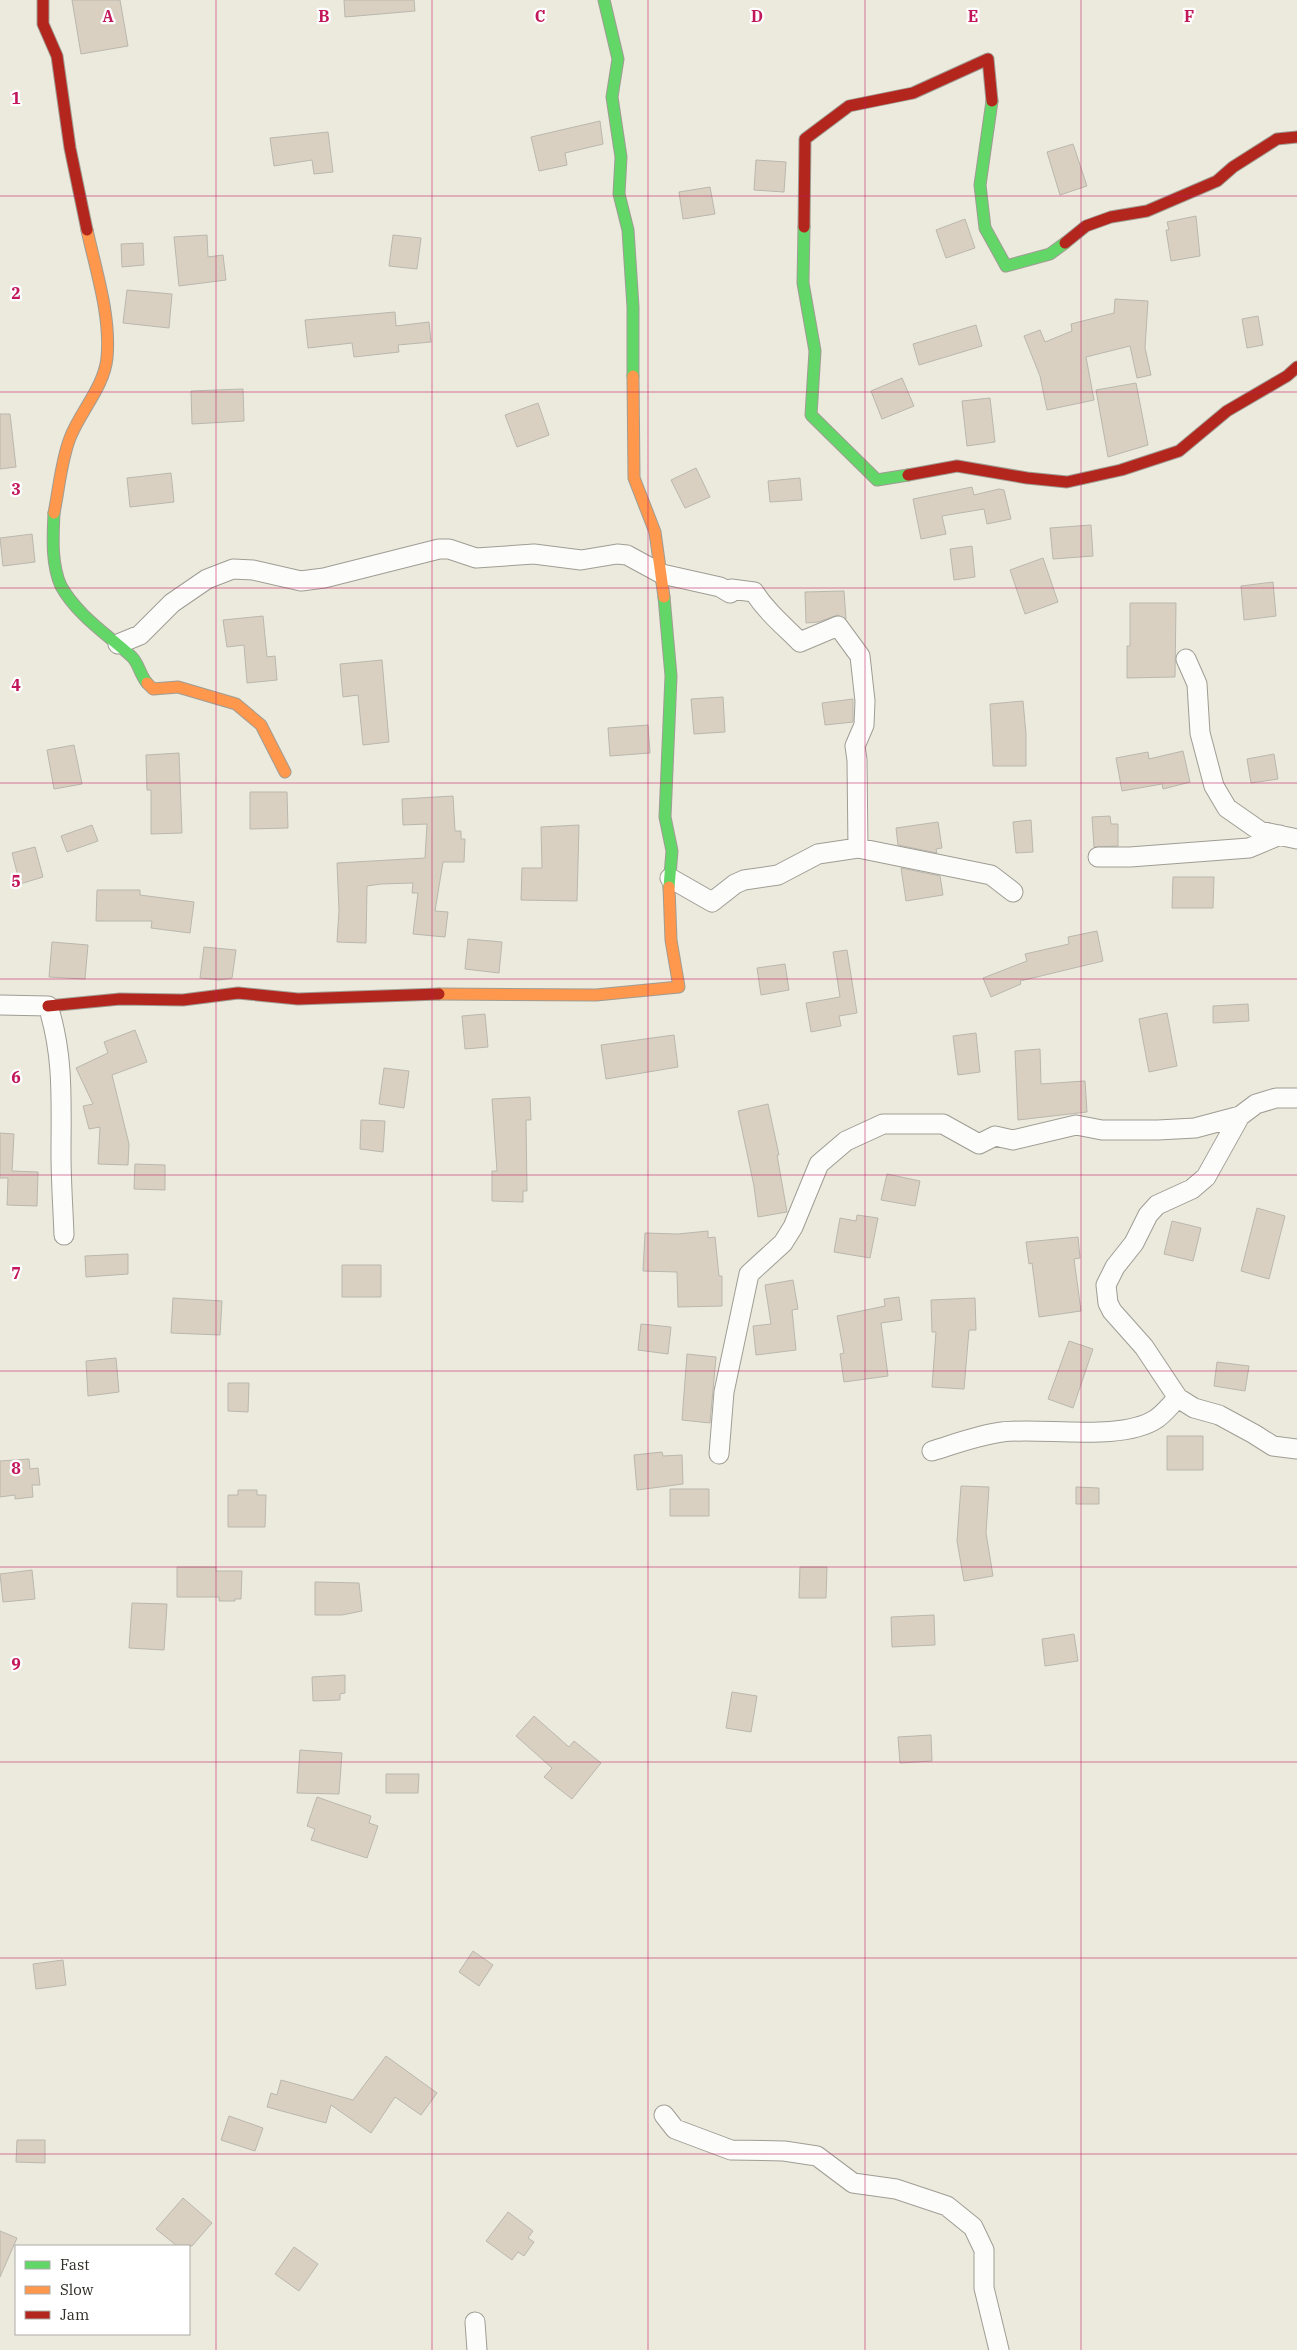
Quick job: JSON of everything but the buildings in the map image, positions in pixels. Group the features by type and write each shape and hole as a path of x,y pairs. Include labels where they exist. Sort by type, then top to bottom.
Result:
{"street":[{"path":"43,0 43,24 57,56 70,148 107,325 107,360 100,382 81,413 69,440 54,514 54,552 61,585 91,622 134,660 141,676 153,689 178,687 236,704 261,725 286,772"},
{"path":"0,1005 48,1006 120,999 183,1000 238,993 298,999 397,997 421,994 596,995 679,987 670,932 668,900 672,850 665,817 671,676 662,574 655,532 634,478 633,307 628,230 619,194 622,157 612,97 618,59 604,0"},
{"path":"1297,137 1277,139 1210,184 1147,211 1111,217 1086,226 1050,254 1006,266 985,228 980,185 992,106 988,59 913,92 849,106 806,138 803,283 815,351 811,415 877,480 957,466 1027,478 1067,482 1121,470 1180,451 1227,411 1287,376 1297,367"},
{"path":"118,644 140,635 172,603 207,579 233,568 253,570 301,581 324,578 438,549 449,549 476,558 534,554 581,560 627,555 662,574 720,587 730,593 731,589 754,592 766,611 777,618 800,642 838,626 860,656 865,701 864,725 855,746 857,760 858,848"},
{"path":"1186,659 1197,684 1200,733 1214,786 1227,808 1260,831 1289,837"},
{"path":"1098,857 1130,857 1249,848 1289,837"},
{"path":"670,878 712,902 735,884 744,880 778,875 818,854 858,848 991,875 1013,892"},
{"path":"48,1006 57,1032 63,1090 61,1154 64,1235"},
{"path":"718,1454 724,1392 749,1274 783,1243 793,1227 819,1164 846,1141 882,1124 943,1124 979,1144 995,1136 1013,1140 1076,1125 1102,1130 1195,1128 1240,1116 1256,1104 1276,1098 1297,1098"},
{"path":"1240,1116 1206,1177 1192,1189 1157,1205 1148,1215 1134,1243 1115,1267 1106,1285 1108,1303 1112,1311 1144,1347 1178,1398 1194,1408 1219,1415 1273,1446 1297,1449"},
{"path":"1195,1128 1222,1146"},
{"path":"932,1451 972,1438 1002,1432 1075,1432 1135,1428 1156,1419 1178,1398"},
{"path":"664,2114 675,2129 731,2150 784,2151 818,2156 853,2182 896,2189 947,2206 973,2226 984,2250 984,2288 999,2350"},
{"path":"475,2322 477,2350"}],"traffic: fast":[{"path":"604,0 618,59 612,97 621,157 619,194 628,230 633,307 633,376"},
{"path":"992,101 980,185 985,228 1006,266 1050,254 1065,243"},
{"path":"804,227 803,283 815,351 811,415 877,480 908,475"},
{"path":"54,513 54,559 61,586 75,606 132,657 147,683"},
{"path":"664,597 671,676 665,817 672,851 669,887"}],"traffic: slow":[{"path":"54,513 62,466 70,438 97,389 107,358 108,342 105,310 87,230"},
{"path":"633,376 634,478 655,532 664,597"},
{"path":"147,683 153,689 178,687 236,704 261,725 285,772"},
{"path":"439,994 596,995 679,987 671,940 669,887"}],"traffic: jam":[{"path":"43,0 43,24 57,56 70,148 87,230"},
{"path":"804,227 805,139 849,106 913,93 988,59 992,101"},
{"path":"1065,243 1086,226 1111,217 1147,211 1217,181 1233,167 1277,139 1297,137"},
{"path":"908,475 957,466 1027,478 1067,482 1121,470 1179,451 1227,411 1287,376 1297,367"},
{"path":"48,1006 120,999 183,1000 238,993 298,999 439,994"}]}
